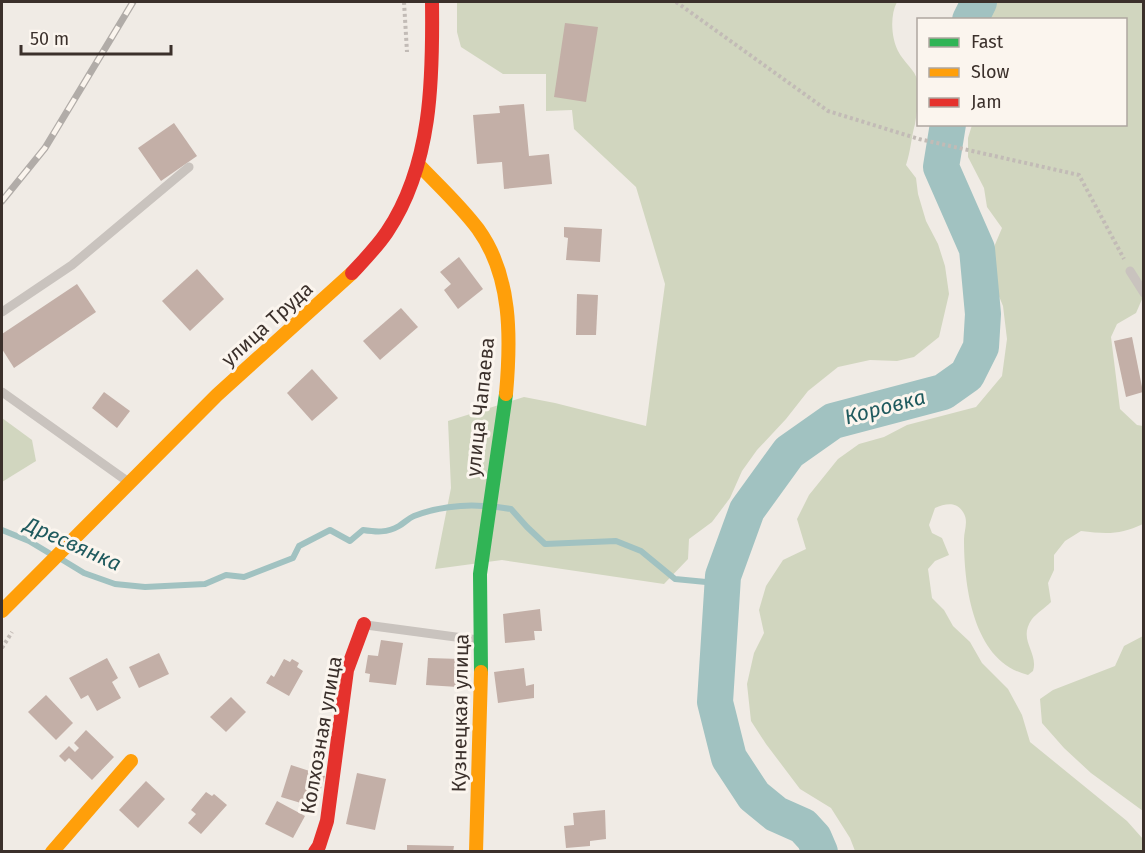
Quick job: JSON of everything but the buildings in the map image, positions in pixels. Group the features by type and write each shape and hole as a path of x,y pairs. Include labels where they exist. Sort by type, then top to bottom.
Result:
{"street":[{"name":"улица Труда","path":"2,611 249,364 369,256 387,233 400,210 418,165 429,109 432,2"},
{"name":"улица Чапаева","path":"418,165 477,226 493,255 502,286 508,324 507,377 480,574"},
{"name":"Кузнецкая улица","path":"476,852 481,641 480,574"},
{"name":"Колхозная улица","path":"315,852 327,821 347,670 364,624"},
{"path":"52,852 130,760"}],"lane":[{"path":"2,312 72,265 189,167"},
{"path":"1130,271 1143,293"},
{"path":"2,392 129,483"},
{"path":"364,624 481,641"}],"path":[{"path":"404,2 407,58"},
{"path":"676,2 828,111 919,139 1078,175 1130,271"}],"green space":[{"path":"457,2 897,2 892,20 894,39 900,55 917,80 917,113 906,165 916,178 926,221 938,244 945,266 949,294 939,337 914,357 897,361 870,360 838,367 808,391 757,450 742,471 730,498 712,522 689,539 688,559 664,584 502,560 435,569 451,488 448,421 524,397 646,426 665,284 636,187 574,129 572,110 546,111 546,74 503,74 461,47 457,32"},
{"path":"995,2 1143,2 1143,297 1136,313 1117,324 1111,337 1120,409 1137,425 1143,426 1143,524 1113,533 1081,531 1065,541 1054,555 1054,570 1048,583 1051,602 1032,619 1028,626 1027,640 1034,664 1033,671 1028,675 1009,667 995,655 975,620 964,558 966,519 963,512 954,505 935,508 929,525 932,533 942,538 949,555 935,561 928,569 932,598 944,610 953,626 970,642 982,663 1008,689 1022,715 1030,742 1127,821 1143,839 1143,851 855,851 850,838 831,808 800,789 751,721 747,684 754,653 764,633 759,610 766,586 783,560 806,549 797,519 809,495 838,459 859,444 884,437 907,425 976,407 1002,376 1007,339 1003,306 996,289 994,247 1002,228 987,207 984,188 968,157 968,138 972,126 1127,126 1127,18 988,18"},
{"path":"2,418 32,440 36,461 2,482"},
{"path":"1143,636 1143,811 1091,773 1064,748 1042,723 1040,699 1053,690 1115,666 1124,646"}],"waterway":[{"name":"Коровка","path":"971,18 979,2"},
{"name":"Коровка","path":"820,852 814,838 803,826 776,814 754,796 729,758 715,702 723,576 747,510 789,452 833,421 943,392 967,375 981,347 983,314 977,249 941,167 948,126"},
{"name":"Дресвянка","path":"61,559 84,573 115,584 145,587 205,584 226,575 244,577 293,558 299,546 330,530 350,541 363,530 390,530 412,517 430,511 458,506 483,506"},
{"name":"Дресвянка","path":"497,507 511,509 545,544 616,541 641,551 675,579 706,582 723,576"},
{"name":"Дресвянка","path":"2,530 29,541 49,553"}],"railway":[{"path":"2,201 45,148 133,2"}],"traffic: fast":[{"path":"481,672 480,574 506,394"}],"traffic: slow":[{"path":"418,164 478,229 497,267 507,308 509,351 506,394"},
{"path":"2,611 217,395 352,273"},
{"path":"476,852 481,672"},
{"path":"52,852 131,761"}],"traffic: jam":[{"path":"352,273 387,232 402,206 413,179 427,121 432,61 432,2"},
{"path":"315,852 327,821 347,670 364,624"}]}
